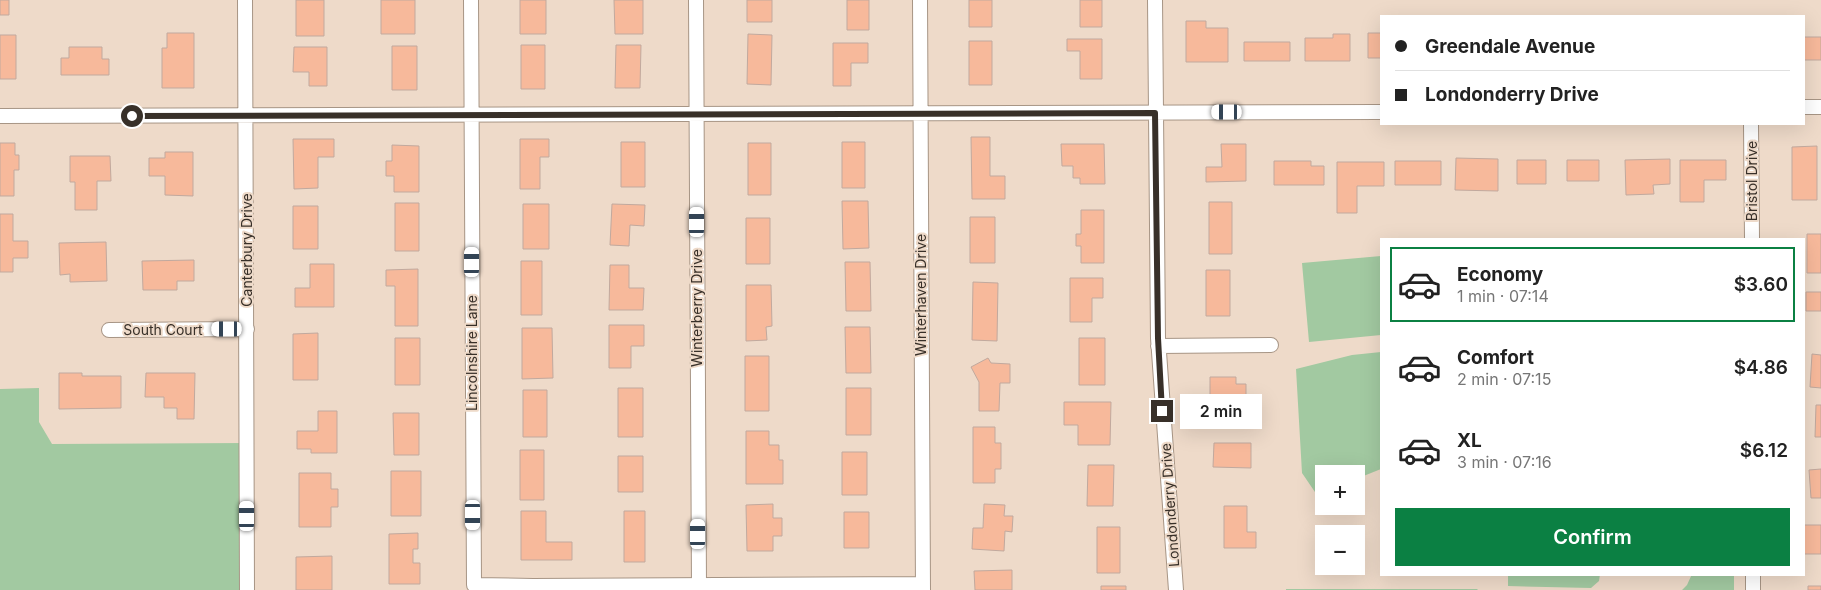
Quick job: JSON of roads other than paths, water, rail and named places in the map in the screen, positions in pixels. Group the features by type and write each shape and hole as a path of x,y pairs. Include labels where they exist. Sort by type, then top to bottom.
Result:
{"street":[{"name":"Canterbury Drive","path":"245,0 247,590"},
{"name":"Lincolnshire Lane","path":"471,0 474,585 699,586"},
{"name":"Winterberry Drive","path":"696,0 699,586"},
{"name":"Winterhaven Drive","path":"920,0 922,587"},
{"name":"Londonderry Drive","path":"1155,0 1158,346 1176,590"},
{"path":"1805,107 1821,107"},
{"path":"0,116 1380,112"},
{"name":"Bristol Drive","path":"1751,125 1752,238"},
{"name":"South Court","path":"109,330 247,329"},
{"path":"1158,346 1271,345"},
{"path":"1753,576 1753,590"},
{"path":"699,586 922,587"}]}
